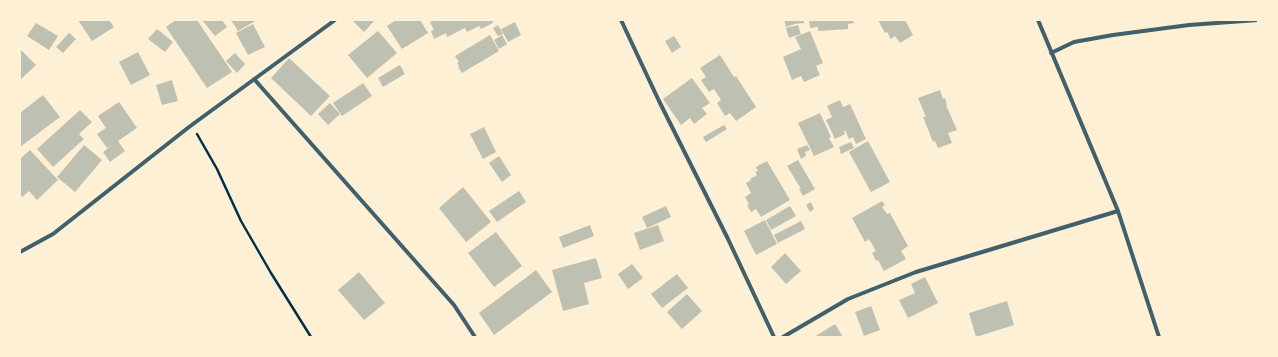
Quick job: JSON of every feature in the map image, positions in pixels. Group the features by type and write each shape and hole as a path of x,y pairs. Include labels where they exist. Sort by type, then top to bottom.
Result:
{"street":[{"path":"20,252 53,234 189,127 335,20"},
{"path":"621,20 774,337"},
{"path":"1038,20 1118,211 1159,337"},
{"path":"1051,53 1074,42 1113,34 1189,25 1241,20 1258,20"},
{"path":"254,79 454,305 475,337"},
{"path":"783,337 848,299 916,272 1118,211"}],"path":[{"path":"189,127 199,135 217,169 241,221 271,274 311,337"}],"building":[{"path":"78,20 109,20 114,27 92,41"},
{"path":"176,20 197,20 232,72 207,88 166,27"},
{"path":"202,20 222,20 227,27 215,36"},
{"path":"231,20 257,20 238,31"},
{"path":"352,20 375,20 364,32"},
{"path":"396,20 420,20 428,33 402,49 387,26"},
{"path":"435,20 496,20 481,29 479,26 467,32 465,28 447,37 446,33 434,39 431,31 434,30 430,22"},
{"path":"784,20 804,20 804,23 786,27"},
{"path":"809,20 853,20 854,23 848,24 848,29 818,31 818,27 810,28"},
{"path":"878,20 905,20 913,35 900,43 895,36 891,39 887,32 885,33"},
{"path":"515,22 521,35 508,42 501,29"},
{"path":"36,23 58,36 49,50 27,36"},
{"path":"253,24 265,47 248,55 236,33"},
{"path":"498,25 503,34 498,36 493,28"},
{"path":"798,25 801,34 789,38 786,28"},
{"path":"157,29 173,42 165,52 148,39"},
{"path":"378,31 397,53 367,78 348,55"},
{"path":"810,31 823,63 816,66 820,75 804,82 801,76 792,80 783,57 801,49 795,37"},
{"path":"69,33 76,39 63,53 56,47"},
{"path":"490,35 499,51 462,73 458,67 459,66 457,63 459,62 455,56"},
{"path":"502,35 507,44 499,49 494,40"},
{"path":"674,36 681,47 672,53 665,41"},
{"path":"20,49 36,65 20,80"},
{"path":"138,52 150,75 131,85 119,62"},
{"path":"235,53 245,64 237,73 226,61"},
{"path":"720,55 734,77 736,76 756,107 736,121 730,113 725,116 717,103 721,100 714,89 709,92 701,80 706,77 700,68"},
{"path":"289,58 330,96 311,116 271,78"},
{"path":"400,65 405,74 383,87 378,78"},
{"path":"692,78 710,103 702,108 707,114 694,124 690,118 681,125 663,99"},
{"path":"172,80 178,101 162,105 156,85"},
{"path":"363,83 372,96 342,116 333,103"},
{"path":"940,90 943,99 945,98 946,105 957,130 948,133 952,143 938,148 935,141 933,142 923,117 926,117 918,98"},
{"path":"43,95 60,117 20,147 20,113"},
{"path":"840,100 843,107 850,104 866,139 856,144 853,137 849,139 845,130 845,134 835,139 826,120 832,117 827,106"},
{"path":"119,102 137,128 118,141 125,151 110,162 103,152 113,144 107,148 97,134 106,128 98,116"},
{"path":"330,103 340,114 328,125 318,114"},
{"path":"80,110 92,122 79,134 84,139 53,167 37,149"},
{"path":"820,113 834,147 814,156 798,123"},
{"path":"724,125 727,129 706,142 703,137"},
{"path":"484,127 496,152 483,159 470,134"},
{"path":"868,141 890,182 871,192 849,152"},
{"path":"851,142 854,148 841,154 839,147"},
{"path":"84,145 102,160 75,192 57,177"},
{"path":"807,145 810,150 805,152 806,156 801,159 797,149"},
{"path":"30,150 58,180 37,200 29,191 22,197 20,195 20,159"},
{"path":"499,156 511,175 502,182 489,163"},
{"path":"798,160 815,189 803,196 799,189 801,189 787,166"},
{"path":"767,161 790,200 761,217 756,209 751,212 747,205 749,204 745,197 751,193 746,183 757,175 755,172 758,171 756,167"},
{"path":"463,187 491,222 466,242 439,208"},
{"path":"519,191 526,202 497,222 489,211"},
{"path":"882,201 885,205 882,207 887,214 890,213 908,246 901,251 906,259 884,271 872,253 876,251 869,239 865,242 852,218"},
{"path":"811,202 814,209 810,212 806,205"},
{"path":"666,206 671,217 647,228 642,217"},
{"path":"790,206 796,216 771,230 766,220"},
{"path":"765,220 777,244 756,255 744,231"},
{"path":"801,221 805,229 778,243 774,235"},
{"path":"590,225 594,236 563,248 559,237"},
{"path":"658,225 664,241 640,250 634,233"},
{"path":"496,232 522,266 494,287 468,253"},
{"path":"785,253 801,271 786,284 771,267"},
{"path":"596,258 602,278 584,283 589,304 563,311 552,270"},
{"path":"632,264 643,278 628,289 618,274"},
{"path":"536,270 552,292 494,335 479,313"},
{"path":"359,272 385,303 364,320 338,290"},
{"path":"677,274 688,288 662,308 651,294"},
{"path":"925,277 938,303 908,318 899,300 915,293 911,284"},
{"path":"687,294 702,311 682,329 667,312"},
{"path":"1007,301 1014,325 976,337 969,313"},
{"path":"871,306 880,330 864,336 855,312"},
{"path":"835,324 843,337 814,337"}]}
